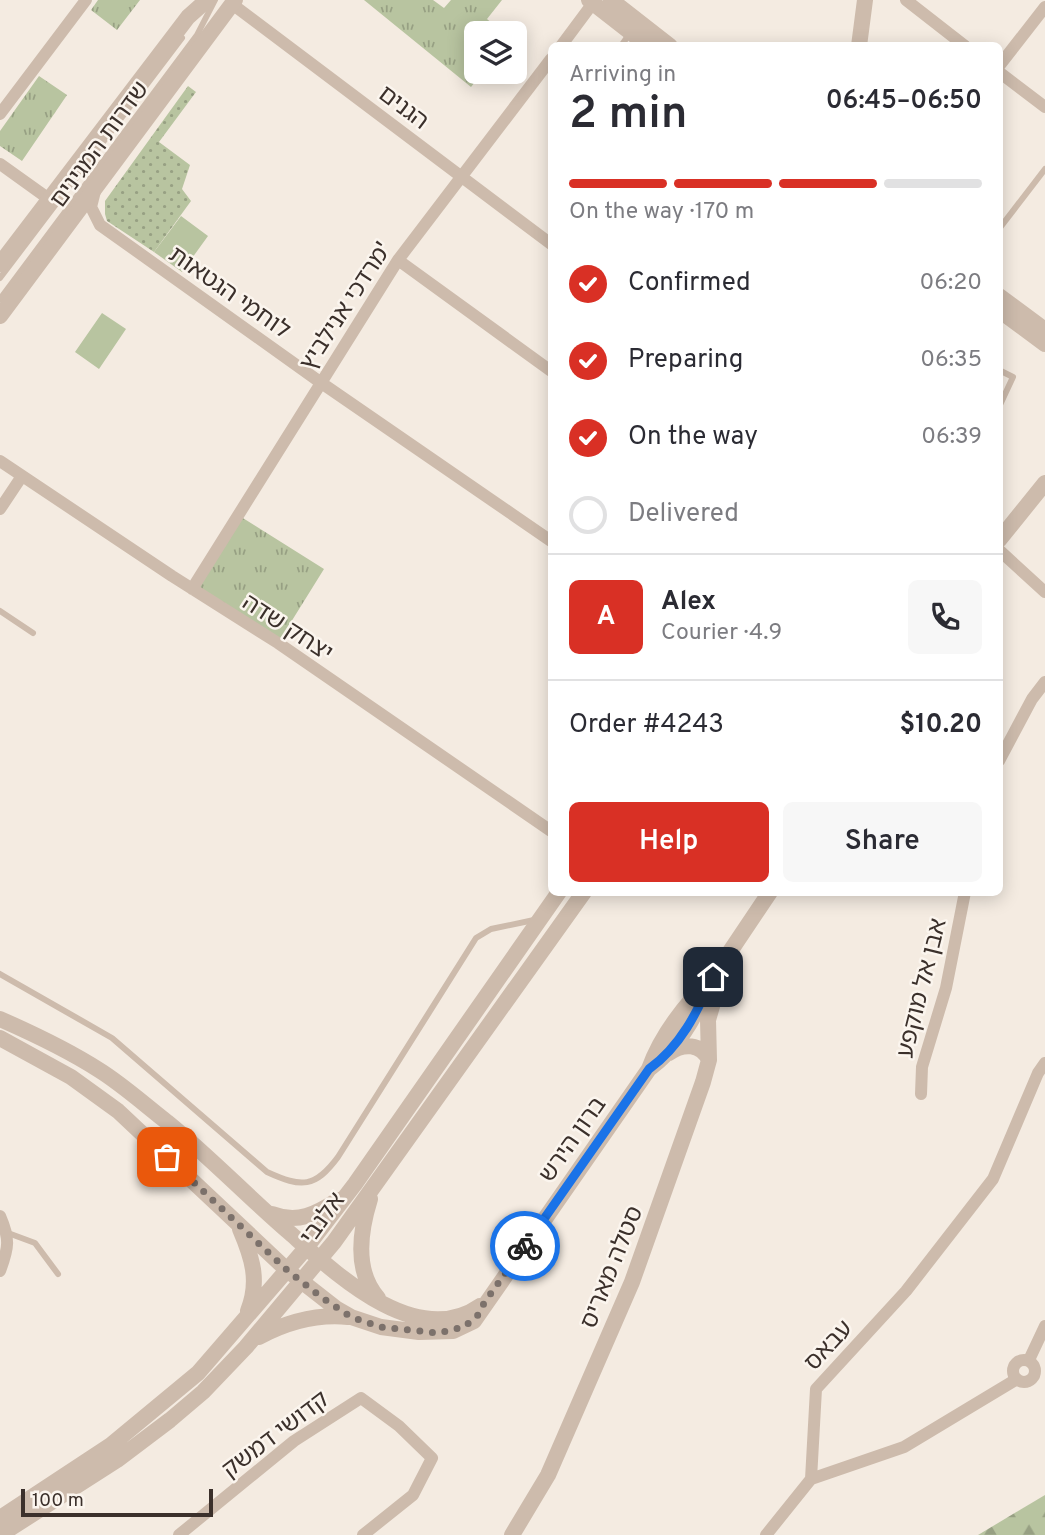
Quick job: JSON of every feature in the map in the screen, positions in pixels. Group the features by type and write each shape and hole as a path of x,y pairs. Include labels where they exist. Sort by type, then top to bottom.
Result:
{"street":[{"path":"0,114 86,0"},
{"name":"שדרות המגינים","path":"0,264 188,17 211,0"},
{"path":"611,0 665,42"},
{"path":"860,42 865,0"},
{"path":"906,0 960,42"},
{"path":"564,42 591,1 626,39"},
{"name":"שדרות המגינים","path":"0,316 233,2"},
{"name":"הגנים","path":"233,2 548,242"},
{"path":"1003,61 1045,7"},
{"name":"מרדכי אנילביץ'","path":"192,589 398,260 548,63"},
{"path":"1003,75 1045,107"},
{"path":"0,164 49,199"},
{"name":"לוחמי הגטאות","path":"102,179 93,195 92,207 94,218 100,225 320,382 548,539"},
{"path":"398,260 548,369"},
{"path":"1003,299 1045,330"},
{"path":"1003,313 1045,344"},
{"name":"יצחק שדה","path":"0,461 278,643 548,829"},
{"path":"0,509 22,476"},
{"path":"1003,535 1045,483"},
{"path":"1003,554 1045,592"},
{"path":"1003,753 1032,699 1045,682"},
{"name":"אלנבי","path":"0,1518 111,1445 198,1373 306,1248 355,1184 556,896"},
{"name":"אלנבי","path":"1,1535 117,1460 149,1436 203,1392 246,1347 319,1261 581,896"},
{"path":"709,1054 702,1038 684,1020 766,896"},
{"name":"אבן אל מוקפע","path":"921,1094 922,1066 946,988 964,896"},
{"name":"סטלה מאריס","path":"512,1535 548,1475 632,1282 695,1107 709,1054 708,1020 726,958"},
{"path":"0,1018 42,1037 101,1071 169,1124 319,1261 358,1290 384,1305 408,1314 436,1318 466,1314 484,1303"},
{"name":"ברון הירש","path":"649,1069 669,1053 684,1020"},
{"name":"ברון הירש","path":"0,1038 71,1077 118,1111 287,1270 351,1317 381,1327 438,1333 464,1327 474,1321 649,1069 659,1044 684,1020"},
{"path":"669,1053 679,1047 694,1047 709,1054"},
{"name":"עבאס","path":"811,1479 816,1389 906,1291 993,1179 1038,1073 1045,1063"},
{"path":"263,1210 284,1218 298,1219 327,1208 355,1184"},
{"path":"375,1184 365,1218 362,1255 370,1289 384,1305"},
{"path":"0,1216 7,1233 8,1249 0,1271"},
{"path":"238,1223 251,1254 255,1282 245,1320"},
{"path":"246,1347 271,1331 306,1319 326,1316 351,1317"},
{"path":"766,1535 811,1479 904,1447 1017,1379 1024,1382 1032,1379 1045,1326"},
{"name":"קדושי דמשק","path":"179,1535 294,1441 360,1398 399,1426 432,1458 413,1495 363,1535"}],"lane":[{"path":"0,278 211,0"},
{"path":"0,299 197,34 211,0"},
{"path":"1003,224 1045,169"},
{"path":"1003,372 1013,377 1003,398"},
{"path":"0,611 33,633"},
{"path":"0,974 112,1038 267,1172 283,1179 309,1182 325,1175 338,1157 476,938 491,929 542,917"},
{"path":"7,1233 35,1243 58,1274"}],"green space":[{"path":"98,0 140,0 117,30 91,10"},
{"path":"364,0 433,0 444,8 451,0 502,0 487,19 489,21 464,21 464,81"},
{"path":"39,76 67,95 22,161 0,146 0,131"},
{"path":"188,86 196,92 159,142 190,165 182,189 191,201 154,252 107,221 105,201"},
{"path":"181,216 208,236 182,272 154,252"},
{"path":"102,313 126,329 99,369 75,352"},
{"path":"238,515 324,569 278,643 192,589"},
{"path":"1045,1495 1045,1535 978,1535"}],"way so far":[{"path":"167,1157 287,1270 337,1309 351,1317 381,1327 438,1333 464,1327 474,1321 525,1246"}],"route":[{"path":"525,1246 649,1069 669,1053 695,1016 713,977"}]}
